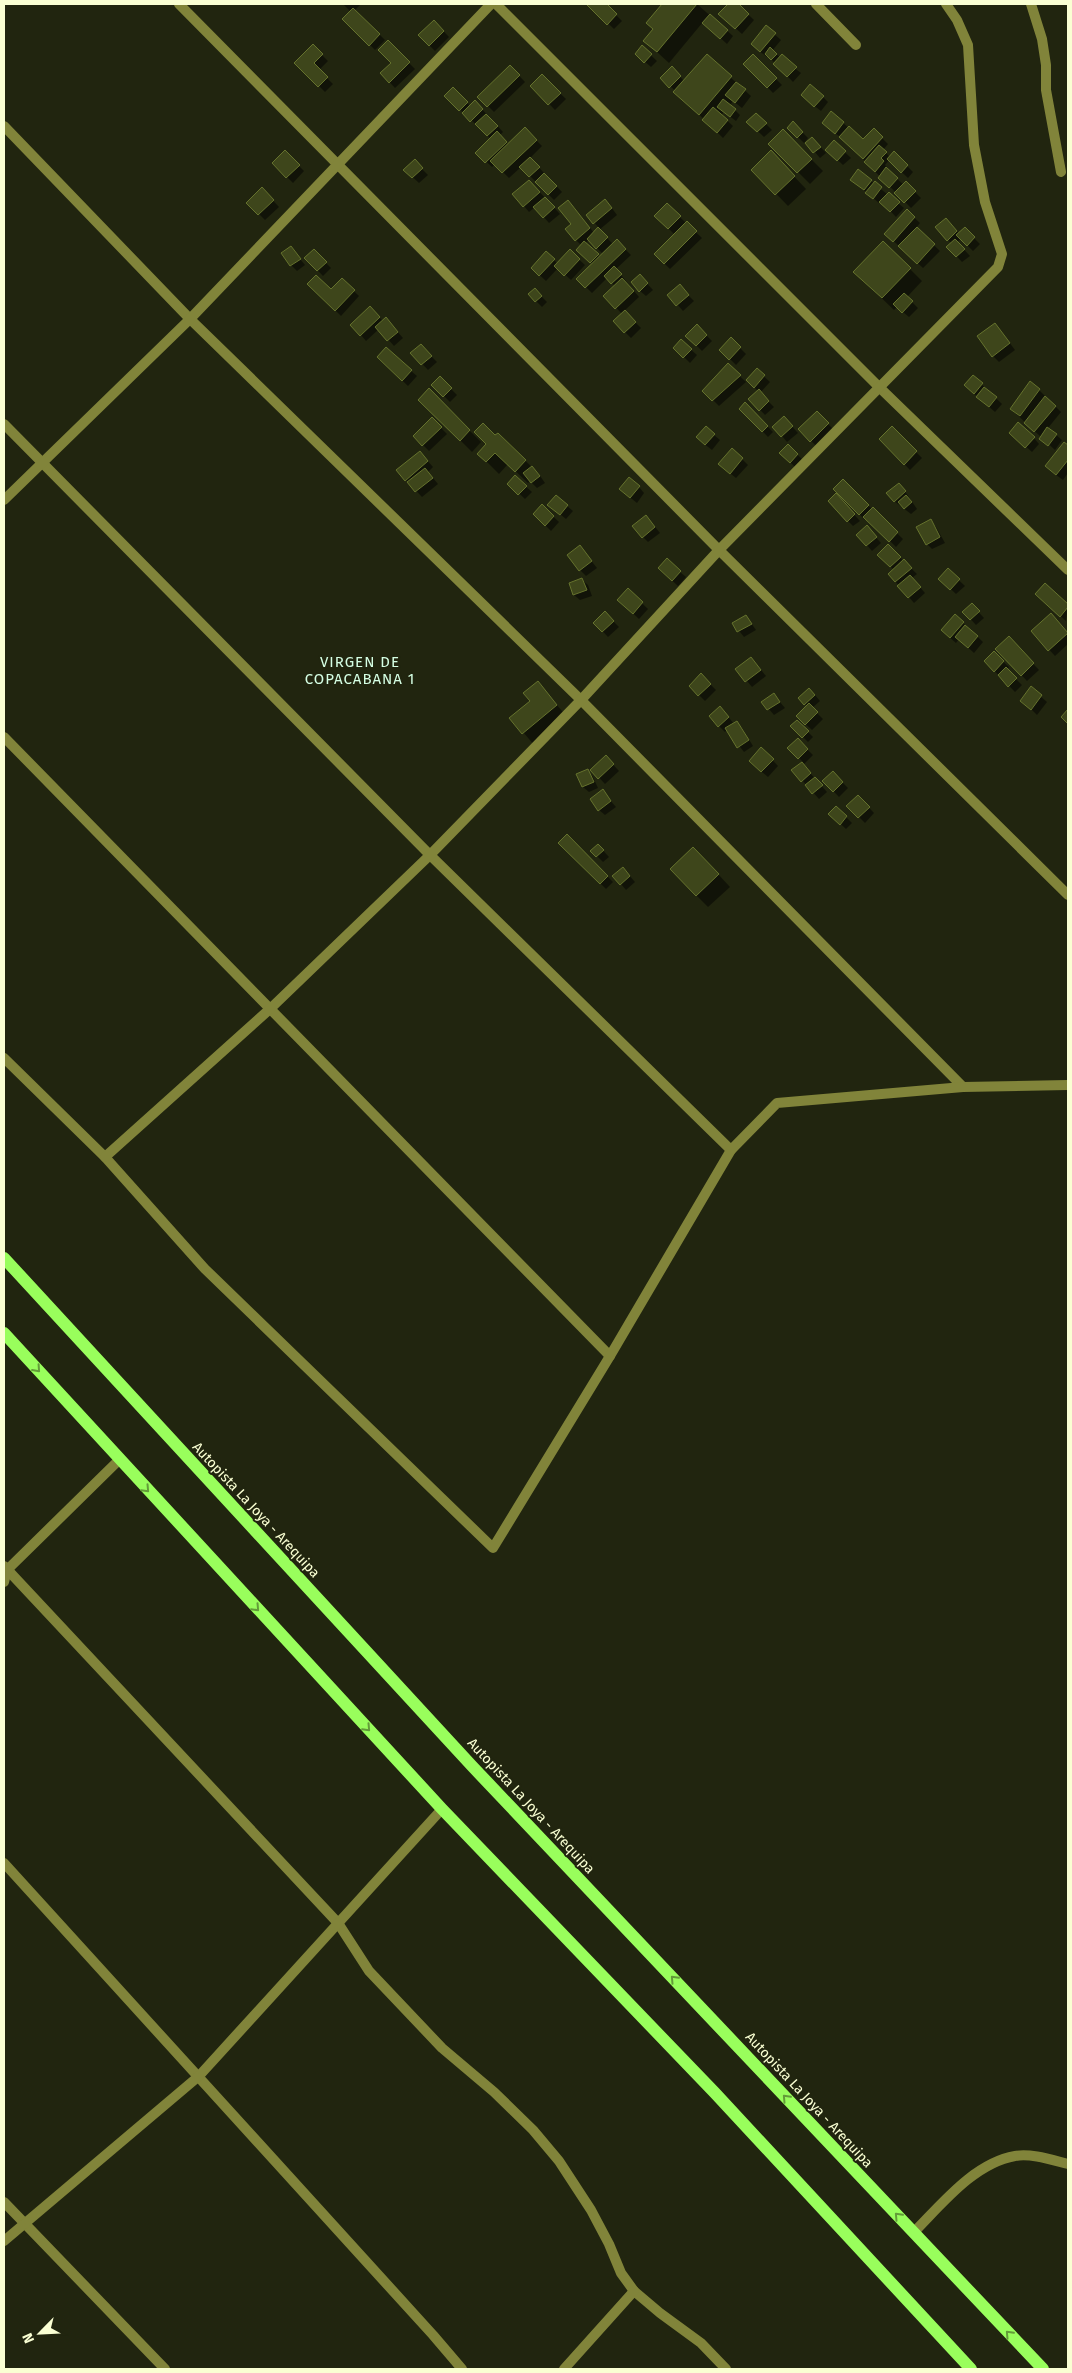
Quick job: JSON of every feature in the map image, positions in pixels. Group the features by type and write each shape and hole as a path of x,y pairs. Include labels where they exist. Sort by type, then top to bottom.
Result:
{"main road":[{"name":"Autopista La Joya - Arequipa","path":"4,1258 472,1766 1043,2369"},
{"path":"4,1333 442,1809 715,2093 971,2369"}],"street":[{"path":"178,4 720,550 1068,895"},
{"path":"4,500 190,319 491,4"},
{"path":"496,4 879,387 1068,570"},
{"path":"816,4 856,45"},
{"path":"105,1157 271,1008 430,855 581,700 720,550 998,267 1002,254 978,172 971,115 968,45 960,26 946,4"},
{"path":"1031,4 1042,39 1046,65 1046,90 1061,172"},
{"path":"4,126 190,319 581,700 963,1087"},
{"path":"4,424 430,855 731,1150"},
{"path":"4,737 610,1356"},
{"path":"4,1058 105,1157 205,1269 493,1548 610,1356 731,1150 777,1103 963,1087 1068,1085"},
{"path":"4,1582 6,1568 119,1460"},
{"path":"6,1568 338,1924 368,1972 442,2048 494,2092 533,2130 559,2161 591,2210 609,2244 621,2273 634,2291 701,2343 726,2369"},
{"path":"4,2241 198,2076 442,1809"},
{"path":"4,1864 434,2335 462,2369"},
{"path":"914,2232 959,2186 993,2164 1016,2156 1068,2164"},
{"path":"4,2202 165,2369"},
{"path":"564,2369 634,2291"}],"building":[{"path":"586,4 607,4 617,14 607,25"},
{"path":"662,4 697,4 657,52 643,41 653,29 646,23"},
{"path":"728,4 739,4 749,14 735,29 718,14"},
{"path":"353,8 380,34 369,46 342,19"},
{"path":"710,14 728,30 720,39 702,23"},
{"path":"434,20 444,31 429,46 418,35"},
{"path":"766,25 776,33 760,52 751,44"},
{"path":"388,40 410,62 389,83 380,73 391,63 378,50"},
{"path":"313,44 323,54 314,63 328,77 318,87 294,63"},
{"path":"642,45 652,54 644,63 635,54"},
{"path":"770,47 777,54 771,60 765,54"},
{"path":"707,54 732,76 699,115 673,92"},
{"path":"753,54 777,78 767,88 743,64"},
{"path":"782,54 797,67 787,77 773,64"},
{"path":"510,65 520,75 487,107 477,97"},
{"path":"672,66 681,76 669,88 660,78"},
{"path":"542,74 561,93 548,105 530,86"},
{"path":"736,82 746,89 735,103 725,95"},
{"path":"810,84 824,96 814,107 801,95"},
{"path":"453,87 468,102 459,111 444,96"},
{"path":"723,99 736,109 730,117 717,107"},
{"path":"475,100 483,109 470,122 462,113"},
{"path":"713,107 728,120 717,133 702,120"},
{"path":"831,111 844,122 835,134 822,123"},
{"path":"756,113 767,123 757,132 746,122"},
{"path":"486,114 498,126 487,136 475,124"},
{"path":"793,121 803,132 797,138 787,128"},
{"path":"849,126 863,139 874,128 883,137 863,159 839,137"},
{"path":"525,127 537,140 502,173 490,161"},
{"path":"783,129 812,159 797,173 768,144"},
{"path":"497,131 507,142 485,163 475,153"},
{"path":"812,137 821,147 813,153 805,143"},
{"path":"834,140 846,151 837,161 825,150"},
{"path":"879,145 887,152 881,158 884,161 875,172 864,162"},
{"path":"285,150 300,165 286,178 272,163"},
{"path":"771,150 795,176 775,195 751,170"},
{"path":"894,151 908,165 901,173 887,159"},
{"path":"530,157 540,167 529,177 519,167"},
{"path":"415,159 423,168 412,178 403,170"},
{"path":"886,167 898,178 889,188 878,178"},
{"path":"858,169 872,180 864,190 850,180"},
{"path":"544,173 557,186 548,195 535,182"},
{"path":"529,180 540,192 523,207 512,194"},
{"path":"875,181 882,187 873,199 865,193"},
{"path":"906,181 916,191 904,203 894,193"},
{"path":"262,187 274,200 258,215 246,203"},
{"path":"889,192 900,202 890,212 879,202"},
{"path":"545,197 555,207 543,218 533,207"},
{"path":"605,199 612,208 593,224 586,215"},
{"path":"568,200 590,228 575,241 565,229 571,224 558,208"},
{"path":"667,203 681,216 668,229 654,216"},
{"path":"907,209 915,217 893,242 884,234"},
{"path":"946,218 957,231 947,241 935,227"},
{"path":"687,221 697,231 664,264 654,254"},
{"path":"598,227 608,237 596,249 587,239"},
{"path":"917,227 935,244 917,264 898,246"},
{"path":"965,227 975,237 967,246 956,235"},
{"path":"617,239 626,249 585,288 576,279"},
{"path":"955,239 965,249 956,257 946,247"},
{"path":"584,241 599,254 590,263 576,250"},
{"path":"883,241 911,268 882,298 853,272"},
{"path":"291,246 301,259 290,266 281,253"},
{"path":"314,249 327,262 317,271 304,258"},
{"path":"570,249 580,259 564,276 554,266"},
{"path":"546,251 555,259 539,276 531,268"},
{"path":"614,266 622,274 611,284 604,276"},
{"path":"640,274 648,283 639,292 631,282"},
{"path":"316,275 331,289 342,278 355,290 335,311 307,284"},
{"path":"622,278 634,291 615,309 603,296"},
{"path":"680,284 689,295 676,306 667,295"},
{"path":"535,288 542,296 535,302 528,294"},
{"path":"904,293 913,301 902,313 893,304"},
{"path":"370,306 380,317 360,336 350,325"},
{"path":"625,310 636,322 624,333 613,321"},
{"path":"386,317 398,332 387,341 375,327"},
{"path":"995,323 1010,343 992,357 977,336"},
{"path":"697,324 707,335 696,346 685,336"},
{"path":"731,337 741,347 729,360 719,350"},
{"path":"681,339 692,349 683,358 673,348"},
{"path":"421,344 432,356 421,365 410,353"},
{"path":"386,347 412,370 402,381 377,357"},
{"path":"728,363 741,375 712,401 702,391"},
{"path":"757,368 765,375 754,388 746,380"},
{"path":"973,375 983,383 974,394 964,385"},
{"path":"440,376 452,388 443,397 431,385"},
{"path":"1030,381 1040,389 1020,416 1010,409"},
{"path":"984,387 997,397 989,407 976,397"},
{"path":"429,388 470,430 460,441 418,400"},
{"path":"759,389 769,401 759,411 748,399"},
{"path":"1045,396 1056,406 1034,432 1024,423"},
{"path":"745,402 768,426 762,432 739,409"},
{"path":"817,411 829,423 810,442 798,429"},
{"path":"784,416 793,426 781,437 772,427"},
{"path":"432,417 442,427 422,446 413,436"},
{"path":"1018,422 1035,437 1025,448 1009,433"},
{"path":"483,423 495,435 498,433 526,460 515,472 495,453 486,462 477,454 486,444 474,432"},
{"path":"706,426 715,434 705,445 696,437"},
{"path":"892,426 917,451 904,465 879,439"},
{"path":"1047,427 1057,434 1048,446 1039,439"},
{"path":"1064,442 1068,445 1068,460 1056,475 1045,466"},
{"path":"788,444 798,454 790,463 779,453"},
{"path":"732,448 743,458 730,474 718,464"},
{"path":"420,451 428,461 405,481 396,470"},
{"path":"532,466 540,476 531,483 523,473"},
{"path":"425,468 433,478 415,492 407,482"},
{"path":"515,475 527,486 518,495 507,484"},
{"path":"629,477 640,486 630,498 619,489"},
{"path":"843,479 869,505 859,515 833,489"},
{"path":"899,483 906,491 894,502 886,493"},
{"path":"836,493 855,514 847,522 828,501"},
{"path":"556,495 568,505 560,515 547,505"},
{"path":"906,495 912,502 904,509 898,502"},
{"path":"542,504 554,516 545,526 533,514"},
{"path":"873,507 898,532 889,542 863,517"},
{"path":"646,515 655,527 642,538 632,526"},
{"path":"931,519 940,537 926,545 916,527"},
{"path":"867,525 877,537 866,546 856,535"},
{"path":"888,544 901,557 890,567 877,555"},
{"path":"580,545 592,561 579,571 567,555"},
{"path":"667,558 681,571 672,581 658,568"},
{"path":"904,559 912,568 895,582 888,574"},
{"path":"948,568 960,579 950,590 938,579"},
{"path":"910,575 921,587 908,598 897,586"},
{"path":"582,578 587,590 573,595 569,583"},
{"path":"1045,583 1068,604 1068,607 1060,617 1035,594"},
{"path":"628,588 643,602 633,614 617,600"},
{"path":"972,603 980,611 970,620 962,612"},
{"path":"605,611 614,621 602,632 593,623"},
{"path":"1051,613 1068,633 1048,651 1031,631"},
{"path":"955,614 964,622 950,638 941,630"},
{"path":"746,615 752,624 737,632 732,623"},
{"path":"965,625 978,636 968,648 955,637"},
{"path":"1009,636 1034,663 1021,676 995,649"},
{"path":"994,651 1004,661 994,672 984,661"},
{"path":"751,657 761,670 745,682 735,669"},
{"path":"1006,667 1017,678 1008,687 998,675"},
{"path":"701,673 711,684 698,696 689,686"},
{"path":"538,681 557,705 522,734 509,718 530,701 523,693"},
{"path":"1031,686 1042,695 1031,710 1020,701"},
{"path":"809,688 815,695 804,705 798,698"},
{"path":"774,693 780,702 767,710 761,702"},
{"path":"809,703 818,712 805,725 796,716"},
{"path":"720,706 729,717 718,727 709,716"},
{"path":"1068,709 1068,724 1061,717"},
{"path":"797,720 809,731 802,738 790,726"},
{"path":"737,721 749,740 737,748 725,728"},
{"path":"798,738 808,749 798,759 787,748"},
{"path":"761,747 774,759 761,772 749,761"},
{"path":"606,755 614,764 598,779 590,770"},
{"path":"802,762 811,773 801,782 791,770"},
{"path":"588,769 594,782 582,787 576,774"},
{"path":"833,771 843,782 833,792 822,781"},
{"path":"815,777 823,785 812,794 805,785"},
{"path":"603,789 611,801 598,811 590,799"},
{"path":"858,795 870,807 858,818 846,806"},
{"path":"836,806 847,816 840,825 828,814"},
{"path":"567,834 608,876 600,884 558,843"},
{"path":"598,844 604,850 596,857 590,851"},
{"path":"693,847 719,874 696,896 670,869"},
{"path":"623,867 630,876 620,885 612,876"}],"district":[{"name":"VIRGEN DE COPACABANA 1","path":"360,670"}]}
